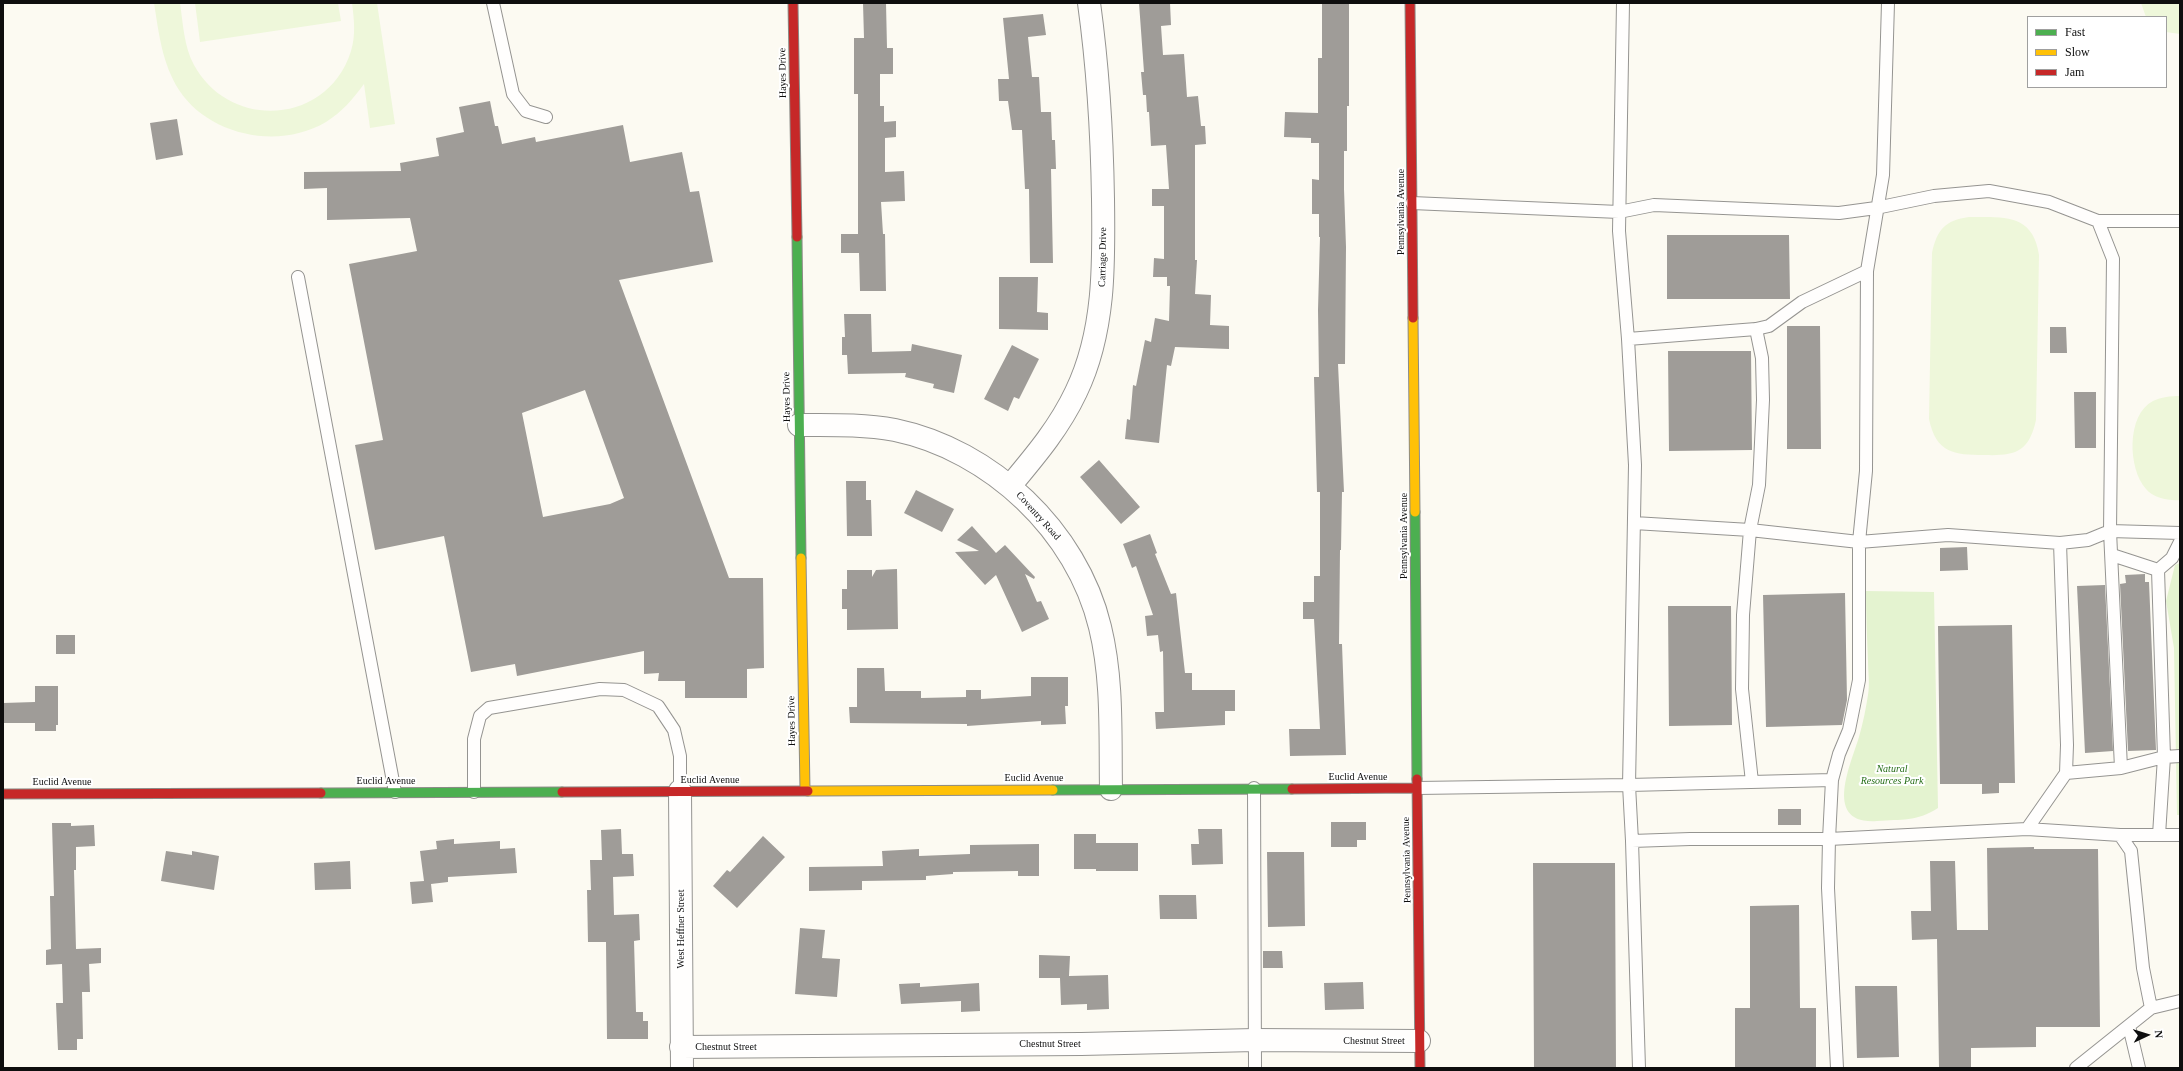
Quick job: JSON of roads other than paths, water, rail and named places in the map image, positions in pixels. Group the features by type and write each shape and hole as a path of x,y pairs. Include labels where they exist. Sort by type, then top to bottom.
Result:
{"street":[{"name":"Hayes Drive","path":"793,3 804,790"},
{"name":"Carriage Drive","path":"1010,486 1059,425 1076,392 1084,372 1100,307 1104,258 1102,162 1089,3"},
{"name":"Pennsylvania Avenue","path":"1410,3 1420,1068"},
{"name":"Coventry Road","path":"799,425 844,425 897,431 935,442 962,454 986,468 1010,486 1043,519 1064,546 1084,580 1100,625 1109,673 1111,789"},
{"name":"Euclid Avenue","path":"3,794 1417,788"},
{"name":"West Heffner Street","path":"680,791 682,1057"},
{"name":"Chestnut Street","path":"682,1057 1255,1040 1419,1041"}],"lane":[{"path":"492,3 513,94 526,111 546,117"},
{"path":"1624,3 1619,231 1628,339 1635,465 1629,785 1639,1068"},
{"path":"1837,1068 1828,888 1829,839 1832,780 1839,754 1849,730 1859,680 1859,542 1866,471 1867,271 1876,208 1883,175 1888,3"},
{"path":"1412,203 1619,212 1654,205 1838,213 1876,208 1934,196 1989,192 2049,202 2098,221 2180,221"},
{"path":"2098,221 2113,259 2110,386 2110,530 2122,768"},
{"path":"1628,339 1756,329 1769,326 1802,302 1867,271"},
{"path":"298,277 395,792"},
{"path":"1752,782 1742,689 1743,615 1750,530 1758,485 1763,400 1762,358 1756,329"},
{"path":"1634,523 1750,530 1859,542 1948,535 2060,543 2088,540 2110,530 2180,533"},
{"path":"2158,570 2172,558 2180,542"},
{"path":"2027,829 2066,773 2067,745 2060,543"},
{"path":"2112,555 2158,570"},
{"path":"2158,570 2164,757 2159,835"},
{"path":"474,792 474,739 480,716 489,708 600,689 624,690 658,706 674,730 680,756 680,791"},
{"path":"2066,773 2122,768 2164,757 2180,756"},
{"path":"1417,788 1832,780"},
{"path":"1254,788 1255,1068"},
{"path":"1632,841 1829,839 2027,829 2120,835 2180,835"},
{"path":"2120,835 2131,851 2144,968 2151,1008"},
{"path":"2076,1068 2151,1008 2180,1001"},
{"path":"2129,1026 2139,1068"}],"park label":[{"name":"Natural Resources Park","path":"1892,774"}]}
